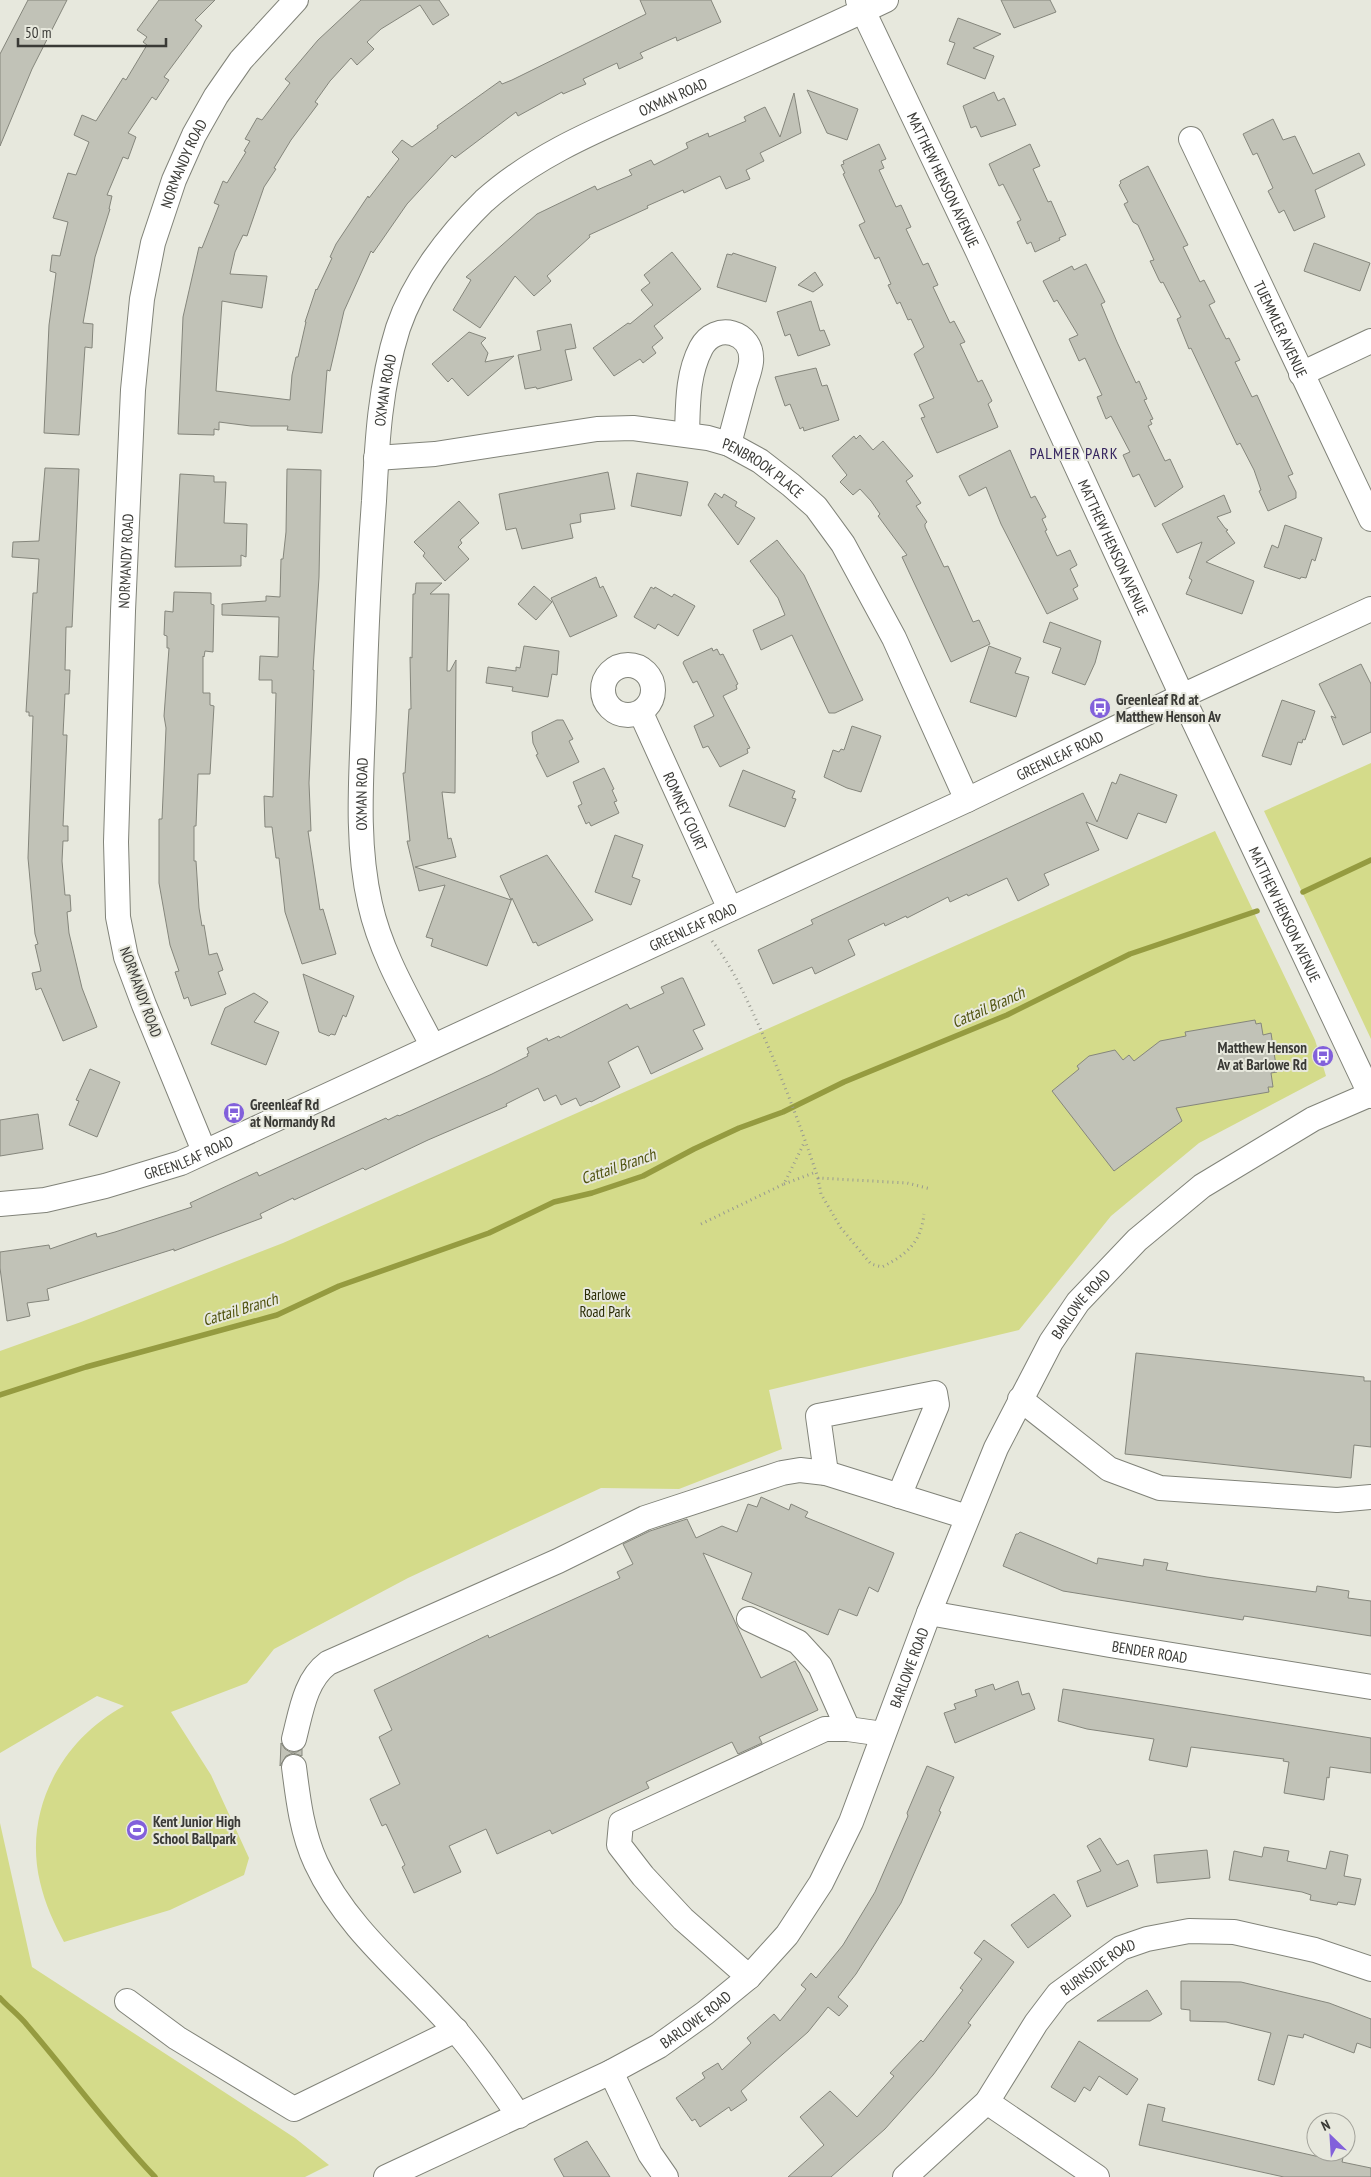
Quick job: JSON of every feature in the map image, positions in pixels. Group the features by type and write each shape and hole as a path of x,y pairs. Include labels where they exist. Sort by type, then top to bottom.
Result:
{"street":[{"name":"NORMANDY ROAD","path":"204,1151 126,957 118,917 117,813 123,611 133,390 141,307 153,243 174,180 194,136 216,96 241,60 296,0"},
{"name":"OXMAN ROAD","path":"432,1045 397,977 377,930 370,904 364,866 361,803 366,632 380,402 387,365 400,324 422,277 445,246 481,204 504,184 552,153 608,126 860,6 886,0"},
{"name":"MATTHEW HENSON AVENUE","path":"860,6 978,252 1182,696 1371,1095"},
{"name":"TUEMMLER AVENUE","path":"1191,139 1371,519"},
{"path":"687,434 688,390 696,360 707,340 718,333 731,331 742,336 749,347 751,362 729,444"},
{"path":"1302,374 1371,341"},
{"name":"PENBROOK PLACE","path":"376,458 460,450 597,430 633,428 687,434 729,444 760,461 778,473 816,507 830,525 861,575 894,638 967,800"},
{"name":"GREENLEAF ROAD","path":"0,1204 45,1200 105,1186 181,1163 432,1045 967,800 1182,696 1371,609"},
{"name":"ROMNEY COURT","path":"641,713 730,909"},
{"name":"BARLOWE ROAD","path":"386,2177 611,2072 667,2040 706,2013 749,1977 787,1935 821,1883 851,1822 929,1612 996,1448 1051,1342 1078,1302 1137,1240 1202,1186 1313,1119 1371,1095"},
{"path":"826,1473 818,1416 935,1393 937,1405 899,1496"},
{"path":"1020,1399 1109,1469 1160,1488 1337,1500 1371,1498"},
{"path":"294,1738 304,1701 320,1668 337,1658 558,1560 659,1512 782,1473 800,1470 826,1473 967,1517"},
{"name":"BENDER ROAD","path":"929,1612 1110,1646 1371,1687"},
{"path":"749,1619 798,1642 820,1666 848,1729"},
{"path":"749,1977 682,1919 643,1876 619,1845 621,1823 825,1728 883,1734"},
{"path":"294,1767 306,1837 315,1862 328,1886 367,1939 456,2030 485,2067 519,2116"},
{"name":"BURNSIDE ROAD","path":"905,2177 987,2102 1036,2023 1058,1994 1121,1948 1147,1939 1189,1931 1234,1932 1315,1950 1371,1968"},
{"path":"127,2001 177,2038 294,2109 456,2030"},
{"path":"611,2072 650,2154 666,2177"},
{"path":"987,2102 1097,2177"}],"path":[{"path":"697,923 734,970 802,1130 818,1178 821,1194 841,1228 871,1264 882,1268 898,1259 920,1236 924,1214"},
{"path":"784,1184 805,1140"},
{"path":"701,1224 784,1184 816,1172"},
{"path":"818,1178 906,1183 931,1189"}],"green space":[{"path":"1371,763 1371,1039 1264,811"},
{"name":"Barlowe Road Park","path":"1215,831 1315,1040 1326,1076 1199,1143 1111,1216 1019,1330 769,1390 782,1449 679,1489 601,1488 408,1578 274,1649 247,1683 171,1712 211,1775 249,1858 244,1875 170,1910 64,1942 44,1898 40,1882 36,1855 37,1829 42,1804 52,1780 65,1758 82,1738 102,1720 124,1706 97,1696 0,1753 0,1351 81,1322 283,1243"},
{"path":"0,1823 32,1967 295,2138 329,2165 305,2177 0,2177"}],"building":[{"path":"28,0 67,0 32,69 0,146 0,54"},
{"path":"159,0 215,0 195,20 202,26 164,77 169,80 156,100 152,97 128,133 136,137 128,159 123,157 107,195 112,196 110,209 95,257 83,323 93,324 92,348 85,347 79,435 44,433 49,325 56,273 50,271 52,255 60,256 68,222 53,218 68,173 76,175 89,142 74,135 82,115 96,121 123,78 126,80 147,45 143,42 147,37 137,30"},
{"path":"361,0 439,0 449,15 433,25 420,5 381,29 367,42 374,49 357,65 351,58 330,81 315,102 318,104 291,140 264,187 247,236 243,235 235,252 230,274 267,276 262,308 222,301 216,391 290,400 296,357 298,357 305,322 316,289 332,258 330,257 336,244 368,196 369,198 399,159 392,152 402,140 412,147 438,128 437,126 500,81 502,84 512,80 646,14 640,0 711,0 721,22 677,41 676,37 640,53 643,58 619,69 617,63 583,79 586,84 563,94 562,92 518,116 516,112 455,158 452,155 407,204 373,253 371,251 344,311 330,371 327,370 322,433 287,430 288,426 251,426 219,422 219,430 214,429 214,435 178,434 183,317 199,247 202,248 219,205 214,203 223,181 227,183 246,152 244,151 250,141 245,139 257,118 262,120 290,83 285,79 318,40"},
{"path":"1001,0 1050,0 1056,12 1014,28"},
{"path":"958,18 1001,34 973,48 994,56 985,79 947,64 955,43 949,41"},
{"path":"807,90 858,109 847,140 827,133"},
{"path":"994,92 998,101 1004,98 1016,125 981,137 976,126 971,128 963,106"},
{"path":"794,93 801,133 760,153 764,161 746,170 750,179 726,189 720,176 684,193 683,190 647,206 648,208 589,235 590,237 547,276 551,281 534,296 515,276 480,328 453,310 471,280 466,277 537,214 595,186 597,190 632,175 629,170 651,160 654,165 688,148 686,143 708,133 709,137 746,121 744,117 765,107 780,137"},
{"path":"1273,119 1283,140 1295,136 1313,174 1359,153 1365,165 1315,190 1325,217 1294,231 1284,210 1279,213 1268,191 1273,188 1257,153 1253,155 1243,134"},
{"path":"879,144 886,159 881,161 884,168 879,170 896,207 901,205 911,227 906,229 923,265 928,263 938,285 933,287 950,323 954,321 965,342 960,344 978,382 982,380 992,401 988,404 998,427 937,453 921,418 925,417 919,405 934,398 914,354 924,347 911,319 908,320 900,302 897,304 888,285 891,284 879,257 875,259 859,225 865,222 843,174 845,173 841,165 844,164 843,161"},
{"path":"1030,144 1040,166 1033,169 1048,202 1051,201 1066,235 1035,252 1031,242 1027,244 1017,222 1021,220 1003,184 999,186 989,164"},
{"path":"1148,166 1188,245 1183,247 1200,282 1204,280 1215,302 1209,305 1226,339 1229,338 1240,360 1235,362 1252,397 1257,395 1293,474 1288,476 1296,492 1296,498 1268,511 1259,491 1261,490 1254,470 1240,443 1237,445 1191,348 1189,349 1177,319 1181,317 1150,261 1154,260 1138,225 1133,222 1124,204 1128,202 1119,185 1120,181"},
{"path":"1314,243 1370,263 1360,291 1304,271"},
{"path":"672,252 701,289 654,326 663,338 652,347 656,353 643,363 640,359 614,376 593,348 628,323 630,324 653,305 641,290 650,283 644,275"},
{"path":"733,253 776,267 766,302 717,287 727,254 732,255"},
{"path":"1086,264 1105,302 1101,304 1117,342 1136,383 1139,381 1147,399 1144,400 1153,419 1150,420 1152,424 1148,426 1165,461 1170,459 1183,487 1155,507 1139,474 1133,477 1123,455 1130,452 1111,416 1106,419 1097,397 1102,395 1085,358 1079,361 1069,339 1078,335 1057,300 1054,302 1043,281 1072,266 1074,270"},
{"path":"815,272 823,285 813,292 798,285"},
{"path":"811,301 820,331 824,330 830,345 798,356 790,334 785,336 777,312"},
{"path":"571,324 576,348 565,350 572,380 537,389 536,387 525,389 518,355 541,350 537,331"},
{"path":"469,332 486,338 481,343 488,353 485,362 514,356 468,396 452,378 448,382 432,364"},
{"path":"816,368 822,386 827,385 839,420 804,431 803,427 800,429 790,404 785,406 775,377"},
{"path":"860,435 873,450 883,441 913,476 906,481 921,503 916,506 927,522 925,527 944,567 948,566 973,622 979,620 990,644 951,662 902,557 907,555 878,516 880,514 871,501 860,489 853,495 840,482 847,475 832,456 854,436 856,439"},
{"path":"1010,450 1031,498 1035,496 1046,517 1042,519 1047,530 1045,531 1057,556 1070,550 1077,565 1070,569 1078,586 1073,589 1078,599 1047,614 1001,524 986,487 969,496 959,476"},
{"path":"45,468 79,469 72,627 66,627 65,670 70,670 69,694 65,694 63,735 67,735 63,826 68,826 68,841 63,841 62,861 65,895 70,895 71,911 67,912 69,933 82,988 97,1027 63,1041 41,988 36,990 32,973 41,971 35,945 38,944 35,934 28,858 33,716 29,716 29,712 26,712 33,593 37,593 39,559 12,557 13,542 39,541"},
{"path":"287,469 321,470 319,577 309,783 311,831 308,831 320,910 323,909 336,954 302,964 285,912 279,858 276,858 272,827 265,827 264,796 273,797 276,693 272,693 272,680 259,680 260,656 278,657 279,617 222,615 222,604 266,601 266,596 280,597 281,559 283,559 286,532"},
{"path":"608,472 615,509 580,514 581,522 570,524 573,538 522,549 516,528 506,530 499,494"},
{"path":"637,473 688,482 681,516 631,506"},
{"path":"180,474 214,476 214,482 226,482 224,523 247,524 246,557 241,555 241,566 175,567"},
{"path":"715,493 722,498 724,494 737,502 735,506 755,518 738,545 708,505"},
{"path":"1224,495 1231,512 1217,517 1228,530 1226,531 1235,543 1206,562 1254,581 1242,614 1186,594 1192,580 1189,578 1202,542 1177,553 1162,524"},
{"path":"459,501 479,523 460,540 462,543 458,547 469,559 445,581 423,556 425,553 414,542"},
{"path":"1285,525 1322,538 1315,561 1312,559 1306,578 1301,577 1300,579 1264,567 1272,545 1278,548"},
{"path":"777,540 804,575 863,700 835,713 829,713 792,635 761,650 753,630 785,615 778,598 750,561"},
{"path":"596,577 600,588 603,586 617,616 570,637 551,598"},
{"path":"416,583 442,583 430,594 449,594 447,671 450,671 456,660 455,793 442,792 448,839 451,838 456,857 415,867 511,900 500,876 547,855 593,920 538,946 536,942 533,943 512,898 487,966 431,946 433,939 426,937 445,885 419,891 407,841 410,841 403,773 405,773 409,709 411,709 410,657 412,658 413,594 415,594"},
{"path":"534,586 552,602 536,620 518,604"},
{"path":"651,587 654,589 655,587 672,597 674,594 695,606 678,636 658,624 655,629 634,617"},
{"path":"174,592 211,593 211,604 214,605 213,652 205,651 203,656 203,693 210,693 210,705 214,706 210,774 198,774 196,826 194,826 194,861 196,861 202,926 204,925 209,955 217,953 223,970 218,972 226,994 191,1006 188,997 184,999 175,972 179,971 170,945 159,883 159,819 162,819 166,728 164,716 169,648 167,648 167,636 164,635 165,611 173,612"},
{"path":"1050,622 1101,641 1095,663 1085,685 1052,673 1061,648 1043,642"},
{"path":"524,646 559,651 557,675 552,674 548,697 512,691 513,687 486,683 488,667 516,671 516,667 520,668"},
{"path":"989,646 1021,658 1015,673 1029,677 1016,717 970,702"},
{"path":"712,648 713,651 717,649 720,655 723,654 738,684 736,685 737,689 723,696 750,748 747,749 748,753 720,767 708,746 703,748 694,726 714,716 697,681 693,683 683,663"},
{"path":"1361,664 1371,684 1371,732 1343,745 1331,716 1336,718 1319,684"},
{"path":"1282,700 1315,711 1305,740 1303,739 1302,743 1298,742 1291,765 1262,756"},
{"path":"557,720 563,720 573,739 569,741 579,762 547,777 536,755 538,754 533,743 532,732"},
{"path":"852,726 881,736 861,792 847,788 824,777 833,750 839,752 841,749 844,750"},
{"path":"604,768 614,789 612,790 617,801 614,802 619,813 591,826 589,822 586,824 578,806 582,804 573,782"},
{"path":"743,770 795,791 792,798 796,799 785,827 729,806"},
{"path":"1120,774 1177,795 1166,823 1138,813 1127,839 1086,822 1099,850 1044,874 1049,885 1018,901 1007,878 950,902 948,897 907,918 906,916 885,926 884,923 848,940 855,955 815,974 812,967 773,984 758,950 813,924 811,920 1083,793 1097,822 1112,782 1116,784"},
{"path":"615,835 643,845 632,877 640,880 631,905 595,892"},
{"path":"303,974 354,996 346,1017 343,1015 335,1035 331,1034 329,1036 319,1032"},
{"path":"683,978 705,1025 693,1030 703,1049 651,1074 638,1046 608,1062 620,1087 591,1102 580,1106 576,1098 561,1105 556,1095 544,1101 538,1088 506,1104 507,1106 365,1170 363,1168 294,1200 293,1198 260,1214 262,1218 174,1251 174,1249 47,1289 49,1300 27,1303 30,1316 7,1321 0,1268 0,1252 49,1245 50,1249 96,1233 97,1237 192,1207 190,1203 257,1172 259,1176 386,1118 388,1120 399,1116 492,1074 528,1056 527,1048 547,1038 548,1041 559,1036 560,1038 627,1004 630,1009 664,993 661,987"},
{"path":"254,993 268,1002 254,1022 279,1032 266,1065 211,1044 225,1008"},
{"path":"1255,1020 1256,1024 1261,1023 1263,1035 1271,1033 1277,1072 1271,1073 1273,1087 1268,1087 1269,1092 1176,1108 1182,1121 1114,1171 1052,1091 1079,1069 1077,1066 1089,1056 1115,1050 1123,1060 1129,1055 1134,1061 1160,1041 1186,1036 1185,1032"},
{"path":"90,1069 120,1082 97,1137 69,1125 79,1101 76,1100"},
{"path":"38,1114 43,1149 0,1156 0,1120"},
{"path":"1136,1353 1364,1377 1364,1381 1371,1381 1371,1447 1354,1445 1351,1478 1125,1454"},
{"path":"761,1497 789,1510 791,1504 808,1512 805,1517 894,1553 878,1592 869,1587 857,1616 839,1609 828,1635 742,1599 752,1573 703,1553 761,1678 795,1661 818,1710 759,1737 762,1743 738,1754 732,1742 646,1782 649,1788 552,1834 550,1830 497,1854 486,1829 449,1846 461,1872 414,1893 402,1867 405,1865 386,1824 382,1826 370,1799 400,1784 379,1737 392,1730 374,1690 488,1635 489,1638 620,1578 617,1572 633,1564 623,1544 650,1531 687,1519 696,1538 722,1526 737,1532 748,1504 757,1507"},
{"path":"1020,1532 1097,1564 1098,1558 1143,1566 1144,1559 1168,1563 1166,1570 1207,1577 1316,1592 1317,1586 1349,1591 1348,1598 1371,1601 1371,1636 1244,1616 1243,1620 1063,1591 1003,1566 1016,1534"},
{"path":"1018,1681 1022,1695 1029,1693 1035,1709 955,1743 944,1713 956,1709 954,1704 977,1696 975,1690 993,1684 995,1690"},
{"path":"1063,1689 1371,1738 1371,1773 1330,1767 1324,1800 1284,1793 1289,1762 1283,1761 1284,1759 1191,1747 1187,1767 1149,1760 1154,1739 1087,1729 1058,1721"},
{"path":"281,1743 290,1752 297,1752 302,1749 302,1756 293,1753 286,1756 280,1766"},
{"path":"927,1766 954,1777 939,1811 941,1812 901,1903 856,1974 838,1997 848,2006 839,2016 828,2007 808,2032 741,2091 747,2100 731,2111 729,2107 700,2127 695,2119 692,2121 676,2098 705,2078 702,2073 718,2063 722,2070 751,2043 747,2038 774,2014 780,2021 806,1989 801,1985 811,1973 816,1978 843,1945 875,1892 908,1816 907,1813"},
{"path":"1100,1838 1117,1865 1128,1860 1138,1886 1087,1907 1077,1881 1101,1871 1087,1846"},
{"path":"1264,1847 1289,1851 1287,1861 1326,1869 1330,1851 1348,1855 1344,1876 1361,1879 1355,1905 1338,1902 1337,1905 1310,1900 1311,1895 1302,1892 1229,1880 1234,1851 1262,1857"},
{"path":"1207,1850 1210,1878 1157,1883 1154,1855"},
{"path":"1054,1894 1071,1916 1028,1948 1011,1925"},
{"path":"984,1940 1014,1962 968,2023 971,2025 933,2075 885,2129 831,2177 788,2177 824,2145 800,2117 830,2091 857,2117 894,2076 890,2073 921,2040 923,2042 963,1990 960,1988 982,1959 974,1953"},
{"path":"1181,1981 1241,1982 1329,2003 1371,2019 1371,2048 1357,2043 1354,2053 1304,2034 1303,2038 1288,2035 1274,2085 1258,2080 1271,2033 1226,2022 1190,2021 1190,2010 1181,2009"},
{"path":"1147,1990 1162,2014 1150,2021 1097,2021"},
{"path":"1079,2041 1138,2079 1127,2095 1099,2076 1090,2091 1084,2087 1075,2102 1051,2087"},
{"path":"1148,2104 1165,2108 1162,2121 1306,2154 1306,2162 1342,2162 1371,2168 1371,2177 1284,2177 1139,2145"},
{"path":"587,2141 610,2177 564,2177 554,2159"}],"waterway":[{"name":"Cattail Branch","path":"1303,892 1371,860"},
{"name":"Cattail Branch","path":"0,1395 86,1367 277,1315 339,1286 489,1233 554,1202 592,1193 643,1176 739,1128 783,1112 844,1082 1007,1015 1130,954 1257,911"},
{"path":"0,1998 24,2021 155,2177"}],"place":[{"name":"Greenleaf Rd at Matthew Henson Av","path":"1100,708"},
{"name":"Matthew Henson Av at Barlowe Rd","path":"1323,1056"},
{"name":"Greenleaf Rd at Normandy Rd","path":"234,1113"},
{"name":"Kent Junior High School Ballpark","path":"137,1830"}],"district":[{"name":"PALMER PARK","path":"1074,453"}]}
